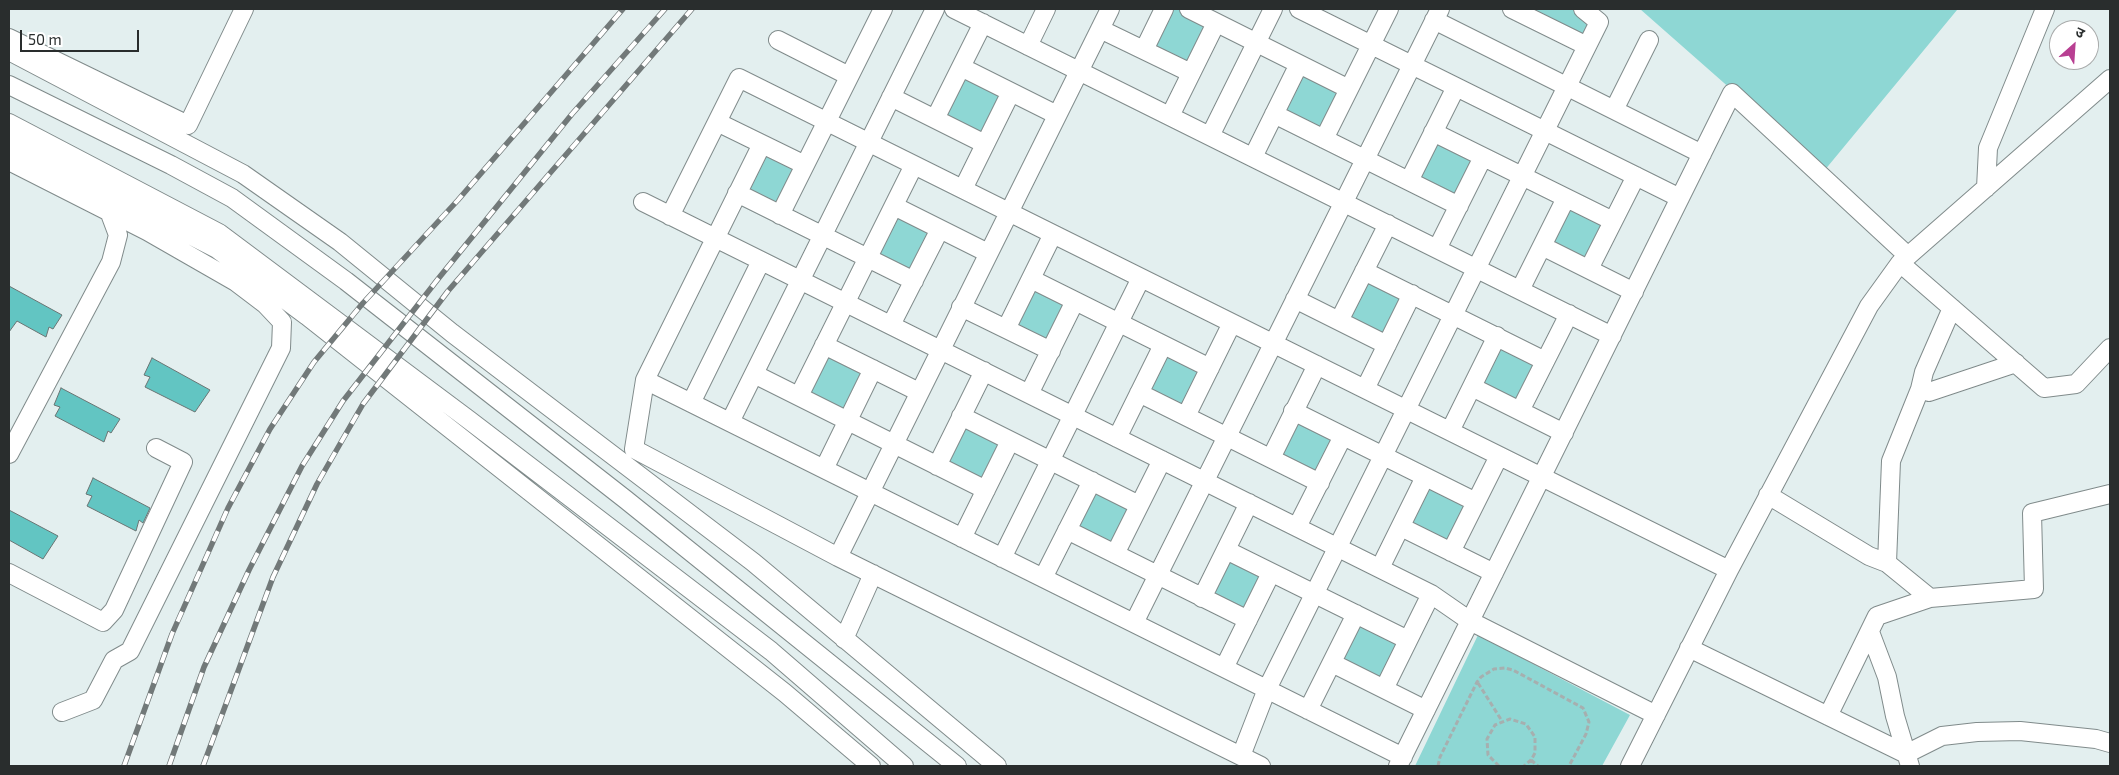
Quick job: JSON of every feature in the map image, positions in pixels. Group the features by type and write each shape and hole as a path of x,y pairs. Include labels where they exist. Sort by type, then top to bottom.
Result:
{"street":[{"path":"9,38 188,125 244,9"},
{"path":"780,215 883,9"},
{"path":"730,422 935,9"},
{"path":"954,9 1612,336"},
{"path":"1028,46 1046,9"},
{"path":"838,557 1110,9"},
{"path":"1144,50 1164,9"},
{"path":"1188,9 1349,88"},
{"path":"1210,136 1273,9"},
{"path":"1299,9 1680,198"},
{"path":"1324,139 1389,9"},
{"path":"1512,9 1587,46"},
{"path":"1241,756 1267,689 1599,22 1583,9"},
{"path":"1986,188 1988,148 2045,9"},
{"path":"1134,623 1437,15 1567,87 1702,154"},
{"path":"935,119 983,23"},
{"path":"1170,116 1216,23"},
{"path":"1100,29 1191,74"},
{"path":"778,40 850,76"},
{"path":"1614,110 1648,40"},
{"path":"9,51 243,174 340,242 452,333 753,562 997,766"},
{"path":"1253,157 1299,64"},
{"path":"961,67 1057,115"},
{"path":"670,216 739,78 1729,570"},
{"path":"1630,766 1729,570 1869,306 1904,260 2110,79"},
{"path":"9,85 171,165 232,198 346,281 625,499 958,766"},
{"path":"1409,181 1456,87"},
{"path":"962,189 1011,92"},
{"path":"645,380 1267,689 1400,762 1732,93 1952,308 2044,388 2076,384 2110,348"},
{"path":"891,97 985,144"},
{"path":"1274,114 1459,206"},
{"path":"717,122 805,165"},
{"path":"9,123 219,233 469,420 770,651 904,766"},
{"path":"1433,132 1613,221"},
{"path":"9,142 217,249 307,316 785,693 871,766"},
{"path":"762,144 645,380 634,449 838,557 1261,766"},
{"path":"1437,249 1483,156"},
{"path":"9,161 109,211 236,282 265,304 282,322 281,348 130,651 114,660 93,700 62,712"},
{"path":"798,396 914,165"},
{"path":"1589,269 1636,176"},
{"path":"737,194 914,281"},
{"path":"1520,290 1566,198"},
{"path":"643,202 1380,568 1431,594 1470,621 1656,715"},
{"path":"894,206 988,253"},
{"path":"9,454 111,262 118,235 109,211"},
{"path":"1339,321 1388,224"},
{"path":"891,326 940,229"},
{"path":"1006,329 1053,234"},
{"path":"1542,246 1634,292"},
{"path":"691,403 761,261"},
{"path":"1364,271 1545,361"},
{"path":"1002,558 1141,278"},
{"path":"1031,279 1210,368"},
{"path":"1365,389 1412,294"},
{"path":"1295,299 1387,345"},
{"path":"1029,394 1076,301"},
{"path":"961,307 1051,351"},
{"path":"1887,563 1891,461 1920,390 1924,372 1952,308"},
{"path":"1520,411 1569,314"},
{"path":"1186,416 1232,323"},
{"path":"1450,431 1497,336"},
{"path":"824,345 919,392"},
{"path":"1117,438 1163,345"},
{"path":"1920,390 1929,392 2016,363"},
{"path":"1270,458 1317,365"},
{"path":"824,469 873,369"},
{"path":"937,466 984,371"},
{"path":"754,374 986,490"},
{"path":"1472,387 1564,433"},
{"path":"1139,393 1320,483"},
{"path":"1294,411 1476,502"},
{"path":"961,416 1139,505"},
{"path":"1297,527 1343,436"},
{"path":"962,538 1010,441"},
{"path":"9,574 103,622 114,610 183,462 156,448"},
{"path":"1452,552 1499,456"},
{"path":"1115,554 1162,460"},
{"path":"1380,568 1425,477"},
{"path":"1043,578 1092,481"},
{"path":"1828,716 1878,616 1930,598 2034,589 2032,513 2110,494"},
{"path":"1768,495 1869,556 1887,563 1930,598"},
{"path":"1202,598 1249,503"},
{"path":"1401,527 1494,573"},
{"path":"1067,530 1248,620"},
{"path":"1226,550 1408,640"},
{"path":"1224,668 1272,572"},
{"path":"844,639 873,574"},
{"path":"1384,689 1431,594"},
{"path":"1308,710 1356,614"},
{"path":"1870,632 1887,677 1908,760"},
{"path":"1689,648 1828,716 1908,760"},
{"path":"1332,663 1426,710"},
{"path":"1908,760 1942,736 1977,732 2020,731 2096,739 2110,743"}],"path":[{"path":"1438,766 1440,757 1477,682 1494,668 1513,670 1583,708 1589,722 1586,734 1569,766"},
{"path":"1477,682 1502,721"},
{"path":"1499,766 1488,755 1487,739 1495,725 1502,721 1518,720 1532,729 1537,745 1531,760 1524,766"},
{"path":"1531,760 1538,766"}],"shaded area":[{"path":"1171,9 1179,9 1211,24 1189,69 1151,51"},
{"path":"1526,9 1575,9 1592,23 1585,39"},
{"path":"1640,9 1955,9 1957,10 1824,171"},
{"path":"1303,70 1342,88 1320,133 1281,115"},
{"path":"962,76 1001,95 981,134 942,115"},
{"path":"1438,140 1476,159 1456,198 1418,179"},
{"path":"761,149 800,168 780,207 742,188"},
{"path":"1570,203 1609,221 1587,267 1549,248"},
{"path":"892,214 931,233 911,272 872,253"},
{"path":"1368,278 1406,298 1386,337 1348,318"},
{"path":"1032,286 1070,305 1050,345 1012,325"},
{"path":"1501,344 1540,364 1520,403 1481,384"},
{"path":"1165,351 1204,370 1184,410 1145,391"},
{"path":"828,352 866,371 846,411 808,392"},
{"path":"1297,418 1335,438 1315,477 1277,458"},
{"path":"964,425 1003,444 983,483 945,464"},
{"path":"1430,487 1468,506 1448,546 1410,526"},
{"path":"1093,488 1131,507 1112,546 1073,527"},
{"path":"1229,555 1267,574 1248,614 1209,595"},
{"path":"1362,621 1401,640 1381,680 1342,661"},
{"path":"1478,635 1630,715 1602,766 1415,766"}],"building":[{"path":"9,286 62,315 53,329 49,327 46,337 17,321 9,332"},
{"path":"152,358 210,390 195,412 145,387 150,377 144,375"},
{"path":"61,388 120,419 111,433 108,431 104,442 55,416 60,407 54,405"},
{"path":"93,478 150,508 143,523 139,520 136,531 87,506 92,496 86,494"},
{"path":"9,510 58,536 43,559 9,540"}],"railway":[{"path":"124,766 172,634 228,508 270,429 314,362 363,303 458,200 623,9"},
{"path":"169,766 204,667 249,570 302,466 343,401 438,279 572,114 665,9"},
{"path":"203,766 273,577 317,484 363,404 448,291 692,9"}]}
